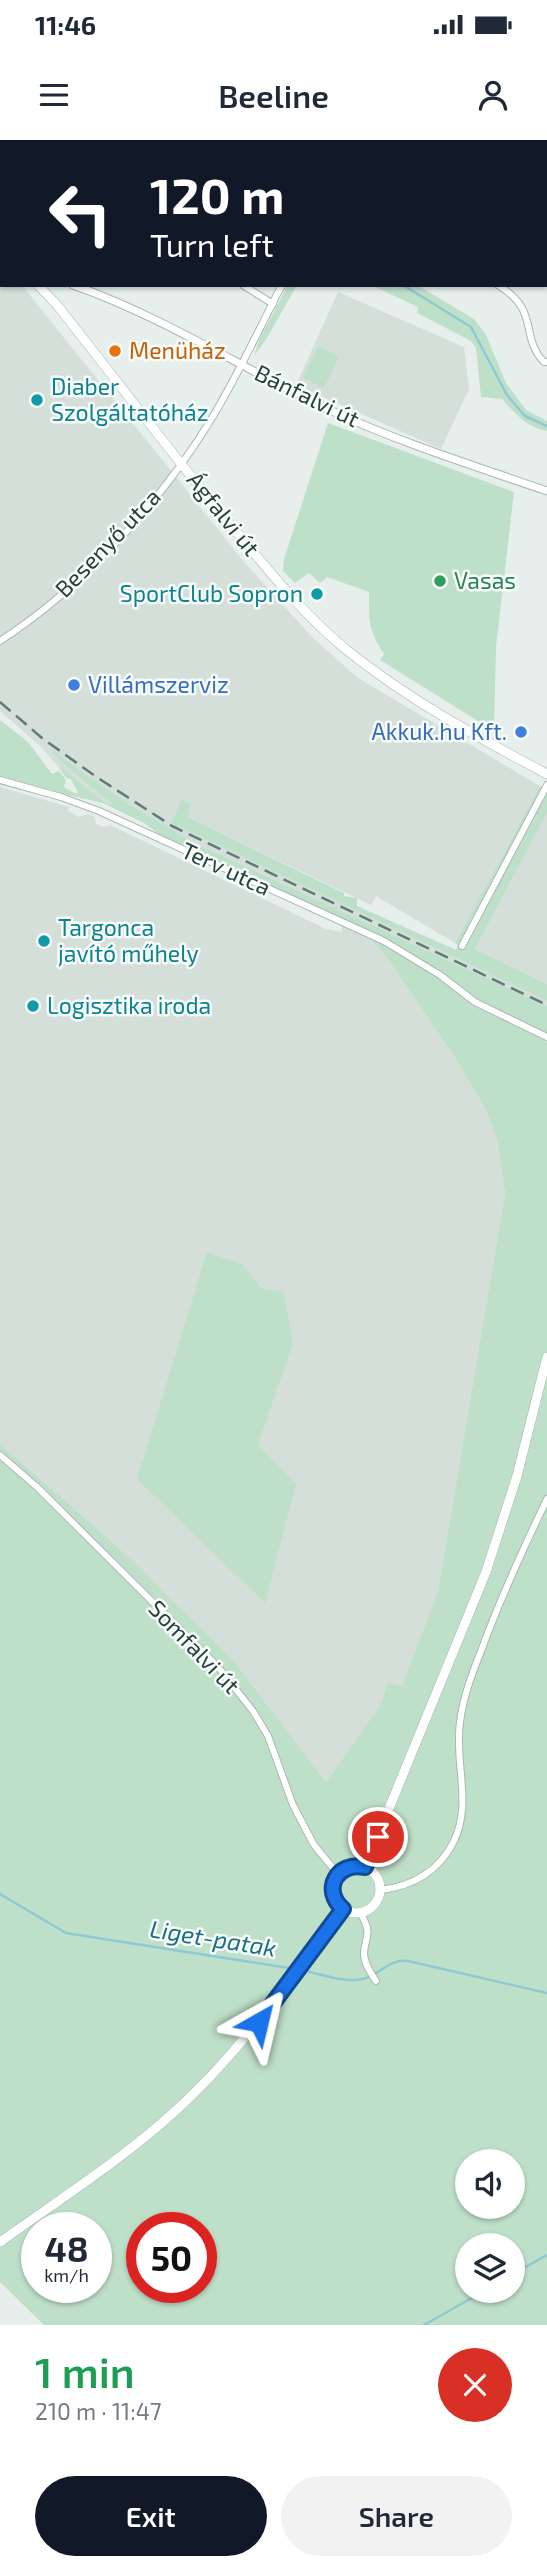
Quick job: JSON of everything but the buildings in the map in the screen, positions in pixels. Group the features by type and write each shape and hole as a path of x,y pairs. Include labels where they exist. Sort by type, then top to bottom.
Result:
{"main road":[{"name":"Ágfalvi út","path":"40,287 299,606 348,650 429,707 547,774"},
{"path":"365,1867 486,1572 517,1476 547,1357"},
{"path":"351,1866 365,1867 377,1876 381,1890 376,1903 361,1914 343,1909 332,1893 332,1886 338,1874 351,1866"},
{"path":"0,2242 164,2121 224,2063 248,2036 343,1909"}],"street":[{"name":"Bánfalvi út","path":"78,287 154,320 356,421 547,491"},
{"path":"246,287 273,304"},
{"name":"Besenyő utca","path":"0,641 57,597 108,550 181,463 212,417 281,287"},
{"path":"501,287 518,300 531,330 533,351 547,362"},
{"name":"Terv utca","path":"0,780 61,797 137,827 384,941 443,978 475,1002 547,1037"},
{"path":"462,946 547,785"},
{"name":"Somfalvi út","path":"0,1455 37,1487 218,1667 268,1736 293,1805 314,1845 338,1874"},
{"path":"381,1890 397,1888 427,1875 453,1843 460,1824 463,1802 459,1724 466,1692 496,1613 547,1499"},
{"path":"361,1914 368,1926 368,1942 364,1955 373,1977"}],"shaded area":[{"path":"0,287 23,287 245,563 313,638 358,678 540,786 455,943 376,896 371,905 188,817 191,805 173,823 547,1001 547,1006 199,845 108,790 54,751 85,783 113,802 112,805 94,795 63,768 60,769 41,747 0,711"},
{"path":"338,292 464,347 469,389 441,449 296,385"},
{"path":"0,787 69,807 68,811 79,817 88,814 95,817 96,824 104,827 110,825 326,929 342,932 342,926 362,931 388,959 457,1061 485,1108 497,1139 505,1193 438,1591 402,1686 388,1682 381,1704 326,1782 233,1660 117,1546 0,1444"},
{"path":"547,813 547,984 475,949"}],"green space":[{"path":"287,287 296,287 254,356 259,340"},
{"path":"375,287 420,287 474,319 486,335 506,383 526,410 547,421 547,431 527,423 502,399 481,397 476,348 471,341 417,313 418,307"},
{"path":"318,346 339,357 324,388 303,378"},
{"path":"328,423 514,492 496,647 494,731 380,660 384,654 370,624 369,592 327,577 320,583 309,573 295,583 283,571 284,559"},
{"path":"0,720 28,742 52,774 59,771 66,780 64,787 74,793 78,793 71,779 66,778 60,769 63,768 94,795 111,805 113,803 74,773 54,751 125,801 199,845 547,1006 547,2325 44,2325 21,2303 112,2303 112,2212 21,2212 21,2303 0,2282 0,1444 117,1546 233,1660 326,1782 381,1704 388,1682 402,1686 438,1591 505,1193 497,1139 485,1108 457,1061 388,959 363,931 342,926 324,913 160,835 144,823 103,803 0,776"},
{"path":"540,786 547,790 547,813 475,949 547,984 547,1001 172,823 181,800 191,804 188,817 344,893 344,896 357,898 357,906 456,950 458,945 455,943"},
{"path":"207,1252 242,1264 262,1289 283,1291 293,1343 258,1445 296,1484 265,1603 137,1479"}],"waterway":[{"path":"406,287 471,327 507,395 525,416 547,426"},
{"name":"Liget-patak","path":"0,1894 66,1933 295,1969"},
{"name":"Liget-patak","path":"302,1970 355,1980 369,1977 395,1962 408,1961 547,1993"},
{"path":"525,2267 547,2255"},
{"path":"424,2325 463,2303"}],"railway":[{"path":"0,702 42,738 172,826 547,1005"}],"place":[{"name":"Menüház","path":"115,351"},
{"name":"Diaber Szolgáltatóház","path":"37,400"},
{"name":"Vasas","path":"440,581"},
{"name":"SportClub Sopron","path":"317,594"},
{"name":"Villámszerviz","path":"74,685"},
{"name":"Akkuk.hu Kft.","path":"521,732"},
{"name":"Targonca javító műhely","path":"44,941"},
{"name":"Logisztika iroda","path":"33,1006"}],"route":[{"path":"259,2022 343,1909 332,1893 334,1879 351,1866 365,1867 378,1837"}]}
